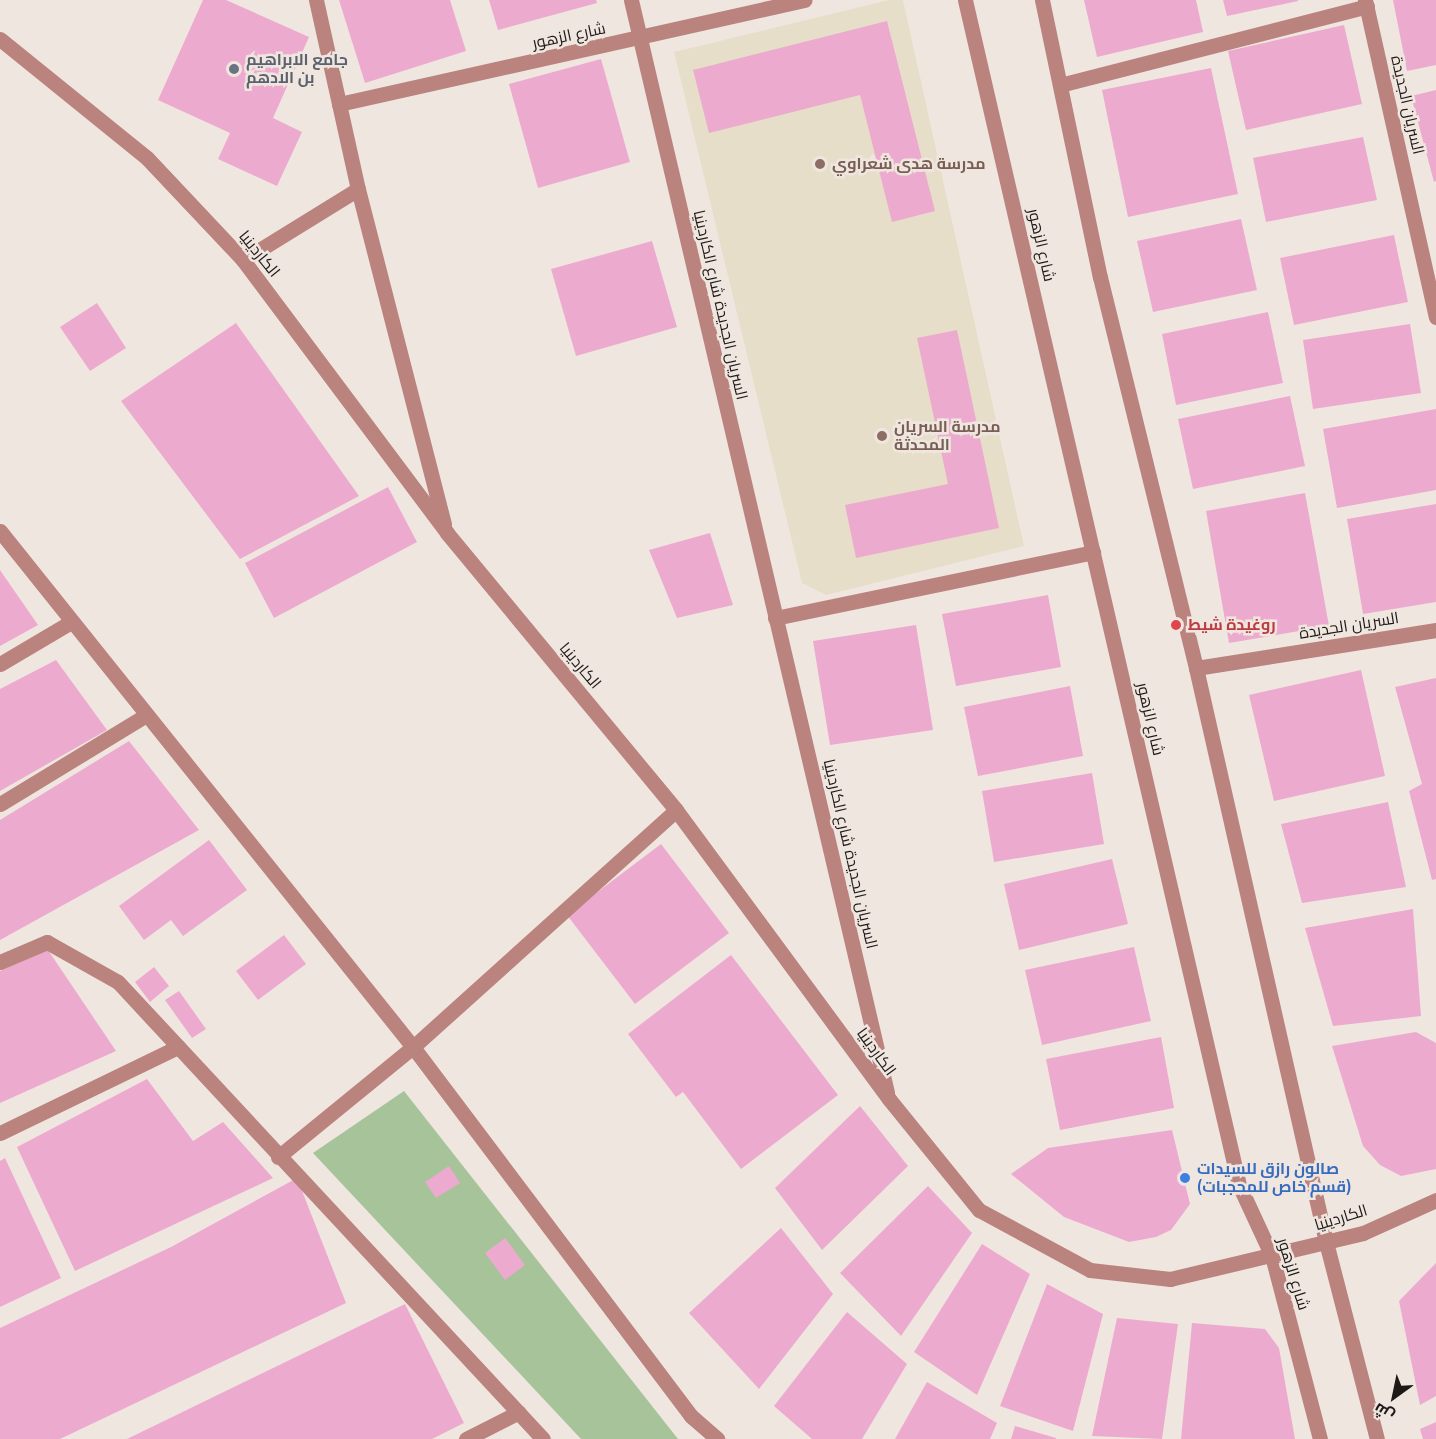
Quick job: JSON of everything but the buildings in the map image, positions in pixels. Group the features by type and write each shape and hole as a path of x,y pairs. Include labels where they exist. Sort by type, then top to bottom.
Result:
{"street":[{"name":"الكاردينيا","path":"316,0 358,189 447,533"},
{"name":"السريان الجديدة شارع الكاردينيا","path":"631,0 889,1099"},
{"name":"شارع الزهور","path":"339,104 639,39 805,0"},
{"name":"شارع الزهور","path":"965,0 1239,1185 1272,1256 1320,1439"},
{"path":"1042,0 1100,277 1196,668 1326,1242 1377,1439"},
{"name":"السريان الجديدة","path":"1060,85 1366,3 1436,317"},
{"name":"الكاردينيا","path":"0,39 147,158 243,260 447,533 676,810 889,1099 979,1210 1090,1270 1170,1279 1363,1233 1436,1200"},
{"path":"243,260 358,189"},
{"path":"0,531 145,716 413,1047 691,1416 717,1439"},
{"path":"776,618 1093,552"},
{"path":"0,664 71,622"},
{"name":"السريان الجديدة","path":"1196,668 1436,630"},
{"path":"0,804 145,716"},
{"path":"278,1157 413,1047 676,810"},
{"path":"0,962 47,942 118,982 278,1157 543,1439"},
{"path":"0,1133 178,1047"},
{"path":"466,1439 519,1413"}],"shaded area":[{"path":"889,0 903,0 1024,546 826,595 802,583 674,52"}],"green space":[{"path":"404,1091 678,1439 581,1439 313,1153"}],"place":[{"name":"جامع الابراهيم بن الادهم","path":"234,69"},
{"name":"مدرسة هدى شعراوي","path":"820,164"},
{"name":"مدرسة السريان المحدثة","path":"882,436"},
{"name":"روغيدة شيط","path":"1176,625"},
{"name":"صالون رازق للسيدات (قسم خاص للمحجبات)","path":"1185,1178"}]}
